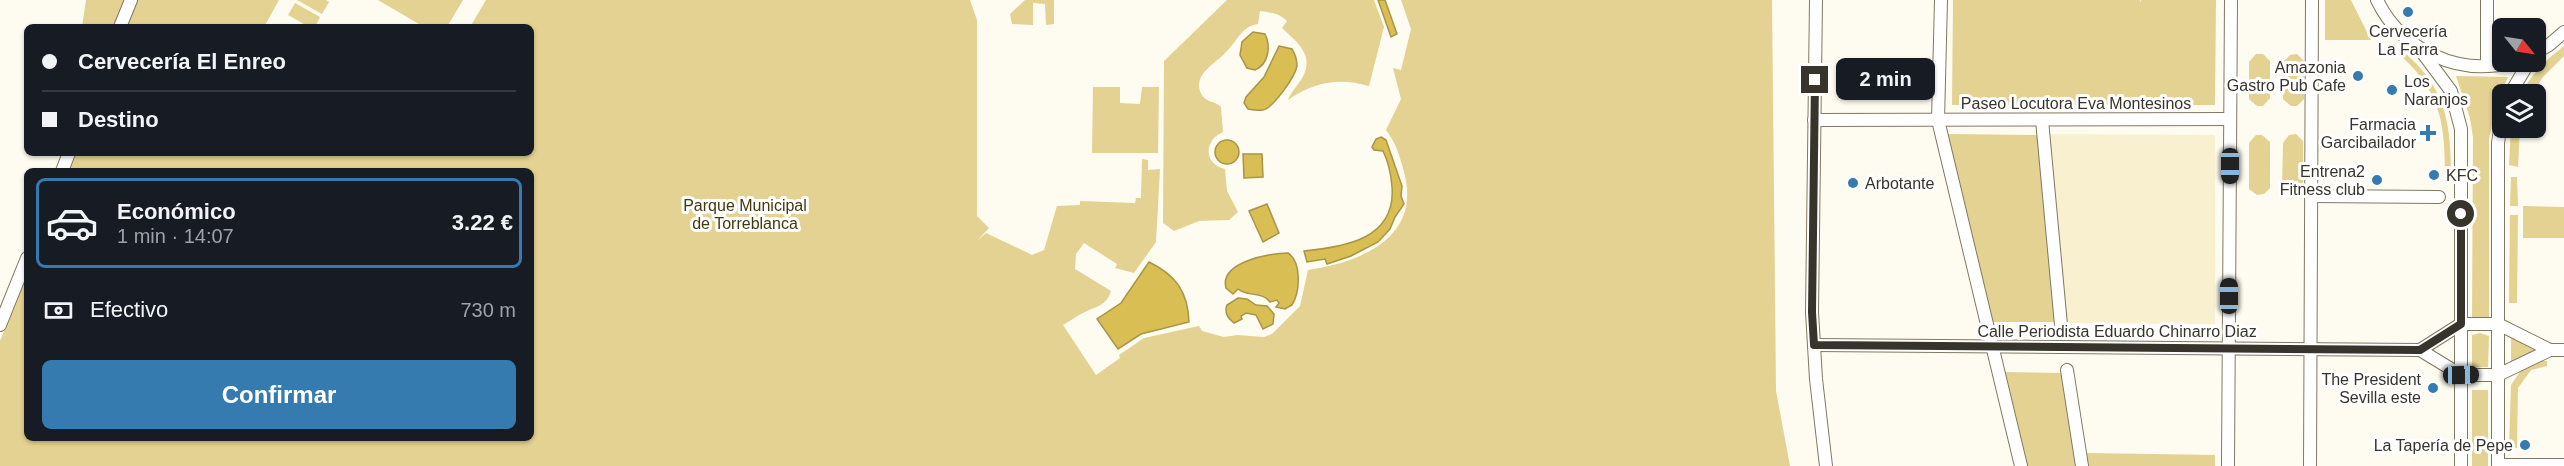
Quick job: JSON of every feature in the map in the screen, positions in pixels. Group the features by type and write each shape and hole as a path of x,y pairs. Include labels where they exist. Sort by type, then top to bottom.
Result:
{"street":[{"path":"121,24 131,0"},
{"path":"1816,0 1812,312 1826,466"},
{"path":"1941,0 1938,120 2021,466"},
{"path":"2228,466 2230,0"},
{"path":"2310,466 2312,0"},
{"path":"2377,0 2395,27 2419,48 2451,91 2462,129 2461,466"},
{"path":"2487,0 2487,66"},
{"path":"2546,47 2564,32"},
{"path":"2419,48 2452,62 2492,65"},
{"name":"Paseo Locutora Eva Montesinos","path":"1814,120 2230,119"},
{"path":"2042,120 2061,325"},
{"path":"2500,138 2498,466 2564,465"},
{"path":"2311,196 2439,197"},
{"path":"0,325 24,265"},
{"path":"2550,350 2498,324 2461,324 2420,350 2461,375 2498,375 2550,350 2564,350"},
{"name":"Calle Periodista Eduardo Chinarro Diaz","path":"1814,345 2420,350"},
{"path":"2067,370 2082,466"}],"shaded area":[{"path":"1378,0 1385,0 1397,34 1391,37"},
{"path":"1253,32 1265,34 1268,44 1266,59 1255,70 1247,68 1240,55 1242,42"},
{"path":"1279,46 1292,49 1297,61 1295,71 1272,104 1263,110 1248,109 1244,103 1246,97 1264,77"},
{"path":"2047,134 2215,135 2215,324 2065,323"},
{"path":"1381,137 1386,140 1402,186 1401,196 1404,204 1390,229 1378,242 1351,256 1327,264 1325,259 1307,262 1304,251 1351,243 1377,229 1386,218 1391,205 1390,173 1383,151 1374,150 1372,147 1376,139"},
{"path":"1227,140 1235,144 1239,152 1235,160 1227,164 1219,160 1215,152 1219,144"},
{"path":"1243,154 1262,154 1263,177 1244,178"},
{"path":"1267,204 1279,233 1263,242 1249,211"},
{"path":"1288,253 1296,263 1298,285 1292,305 1285,309 1276,307 1279,303 1277,300 1270,302 1263,296 1238,289 1233,294 1226,288 1226,279 1230,272 1238,266 1259,257"},
{"path":"1149,262 1166,273 1179,286 1186,302 1189,322 1141,334 1118,349 1097,319 1121,303"},
{"path":"1238,298 1247,299 1256,305 1267,306 1274,314 1273,324 1263,329 1256,315 1246,313 1241,316 1242,319 1234,323 1227,315 1226,308"}],"green space":[{"path":"86,0 279,0 266,24 82,24"},
{"path":"297,0 326,0 329,2 322,14"},
{"path":"378,0 463,0 449,24 419,24"},
{"name":"Parque Municipal de Torreblanca","path":"486,0 970,0 977,20 977,216 989,228 977,241 986,233 1032,255 1044,250 1057,206 1080,205 1080,201 1135,203 1136,198 1141,198 1142,159 1148,160 1148,170 1160,169 1156,242 1134,273 1115,268 1117,264 1084,243 1076,254 1075,269 1111,291 1107,300 1101,305 1063,325 1096,375 1144,338 1199,326 1202,331 1224,337 1237,335 1264,337 1272,334 1300,306 1308,270 1348,261 1366,253 1383,243 1396,230 1404,214 1407,195 1399,156 1386,130 1401,99 1393,68 1401,70 1411,29 1401,0 1772,0 1776,391 1790,466 0,466 0,341 24,281 24,441 534,441 534,168 60,168 62,156 534,156 534,24 472,24"},
{"path":"1025,0 1054,0 1054,24 1046,25 1045,4 1033,3 1033,25 1012,24 1010,14"},
{"path":"1227,0 1374,0 1384,27 1369,86 1347,82 1327,83 1307,89 1288,100 1305,71 1306,57 1299,45 1282,28 1287,21 1285,19 1260,11 1258,24 1244,31 1208,68 1200,79 1199,85 1204,98 1221,107 1223,132 1212,140 1209,152 1213,162 1225,169 1227,191 1238,212 1229,220 1199,221 1174,231 1163,223 1164,61"},
{"path":"1953,0 2140,0 2141,2 2141,0 2216,0 2215,105 1952,105"},
{"path":"2325,0 2351,0 2371,40 2325,40"},
{"path":"295,3 320,17 316,24 304,24 288,15"},
{"path":"2564,46 2564,56 2538,84 2527,84 2536,72 2546,72 2546,62"},
{"path":"2405,53 2420,67 2439,97 2448,128 2451,183 2445,183 2442,130 2434,99 2416,71 2402,57"},
{"path":"2256,54 2263,54 2270,61 2270,98 2263,106 2257,106 2249,99 2249,62"},
{"path":"2297,54 2304,61 2304,99 2297,106 2291,106 2283,99 2283,62 2290,55"},
{"path":"2456,76 2508,77 2505,84 2492,84 2492,125 2489,139 2489,321 2472,321 2473,137 2470,118"},
{"path":"1093,87 1120,87 1120,103 1140,104 1142,87 1159,87 1158,153 1092,153"},
{"path":"1946,134 2038,135 2056,322 1992,322"},
{"path":"2296,134 2303,141 2303,188 2297,194 2290,195 2282,189 2283,143 2289,135"},
{"path":"2256,135 2262,135 2270,142 2270,188 2264,194 2257,195 2249,189 2249,143"},
{"path":"2510,138 2519,138 2518,167 2509,165"},
{"path":"2511,177 2517,177 2518,206 2510,206"},
{"path":"2523,206 2564,207 2564,238 2523,238"},
{"path":"2510,215 2518,215 2517,303 2509,303"},
{"path":"2480,333 2489,336 2488,367 2472,367 2472,335"},
{"path":"2511,335 2527,346 2538,350 2511,364"},
{"path":"2540,361 2547,361 2547,366 2531,370 2518,388 2517,448 2509,448 2511,385 2522,369"},
{"path":"2004,372 2063,373 2080,466 2027,466"},
{"path":"2472,390 2488,390 2488,466 2472,466"},
{"path":"2086,453 2215,455 2215,466 2089,466"}],"place":[{"name":"Cervecería La Farra","path":"2408,12"},
{"name":"Amazonia Gastro Pub Cafe","path":"2358,76"},
{"name":"Los Naranjos","path":"2392,90"},
{"name":"Farmacia Garcibailador","path":"2428,133"},
{"name":"KFC","path":"2434,175"},
{"name":"Entrena2 Fitness club","path":"2377,180"},
{"name":"Arbotante","path":"1853,183"},
{"name":"The President Sevilla este","path":"2433,388"},
{"name":"La Tapería de Pepe","path":"2525,445"}],"route":[{"path":"1815,80 1812,312 1814,345 2420,350 2461,324 2461,214"}]}
